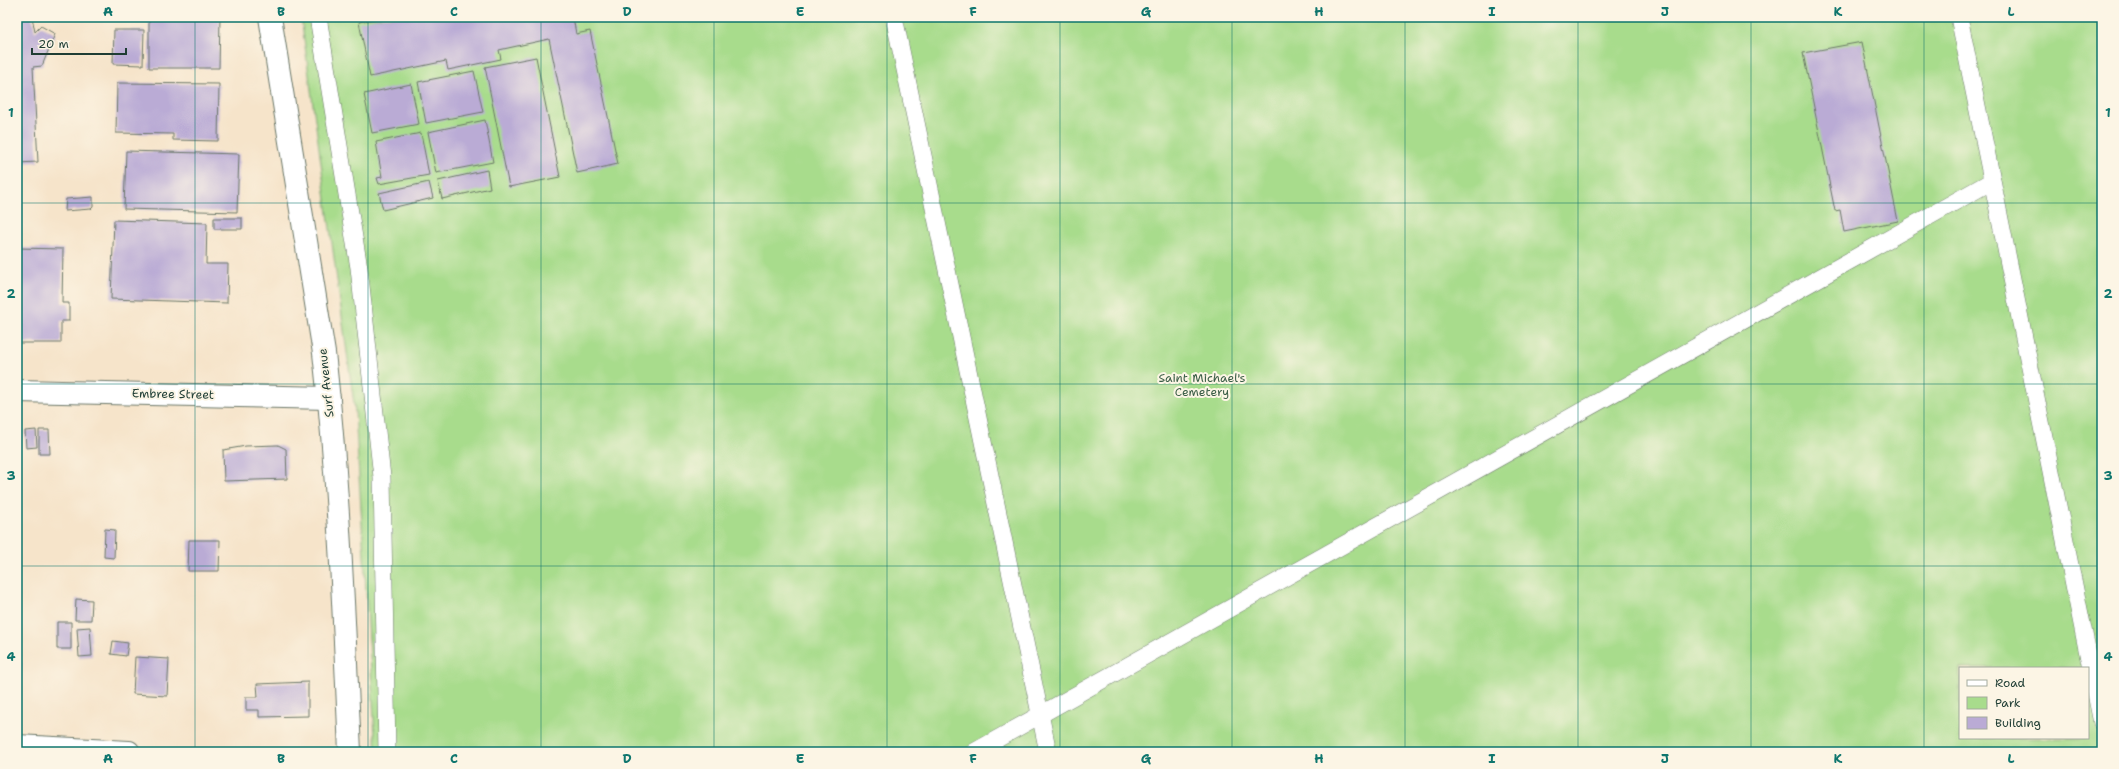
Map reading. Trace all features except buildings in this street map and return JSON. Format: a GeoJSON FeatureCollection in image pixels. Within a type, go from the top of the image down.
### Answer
{"type":"FeatureCollection","features":[{"type":"Feature","properties":{"kind":"street","name":"Surf Avenue"},"geometry":{"type":"LineString","coordinates":[[270,17],[329,398],[343,596],[350,752]]}},
{"type":"Feature","properties":{"kind":"street","name":"Embree Street"},"geometry":{"type":"LineString","coordinates":[[17,391],[329,398]]}},
{"type":"Feature","properties":{"kind":"street"},"geometry":{"type":"LineString","coordinates":[[17,746],[129,752]]}},
{"type":"Feature","properties":{"kind":"lane"},"geometry":{"type":"LineString","coordinates":[[318,17],[359,268],[382,477],[387,752]]}},
{"type":"Feature","properties":{"kind":"lane"},"geometry":{"type":"LineString","coordinates":[[894,17],[1048,752]]}},
{"type":"Feature","properties":{"kind":"lane"},"geometry":{"type":"LineString","coordinates":[[1959,17],[2102,724]]}},
{"type":"Feature","properties":{"kind":"lane"},"geometry":{"type":"LineString","coordinates":[[974,752],[1041,716],[1992,181]]}},
{"type":"Feature","properties":{"kind":"green space","name":"Saint Michael's Cemetery"},"geometry":{"type":"Polygon","coordinates":[[[301,17],[2102,17],[2102,752],[376,752],[355,411],[301,17]]]}}]}
